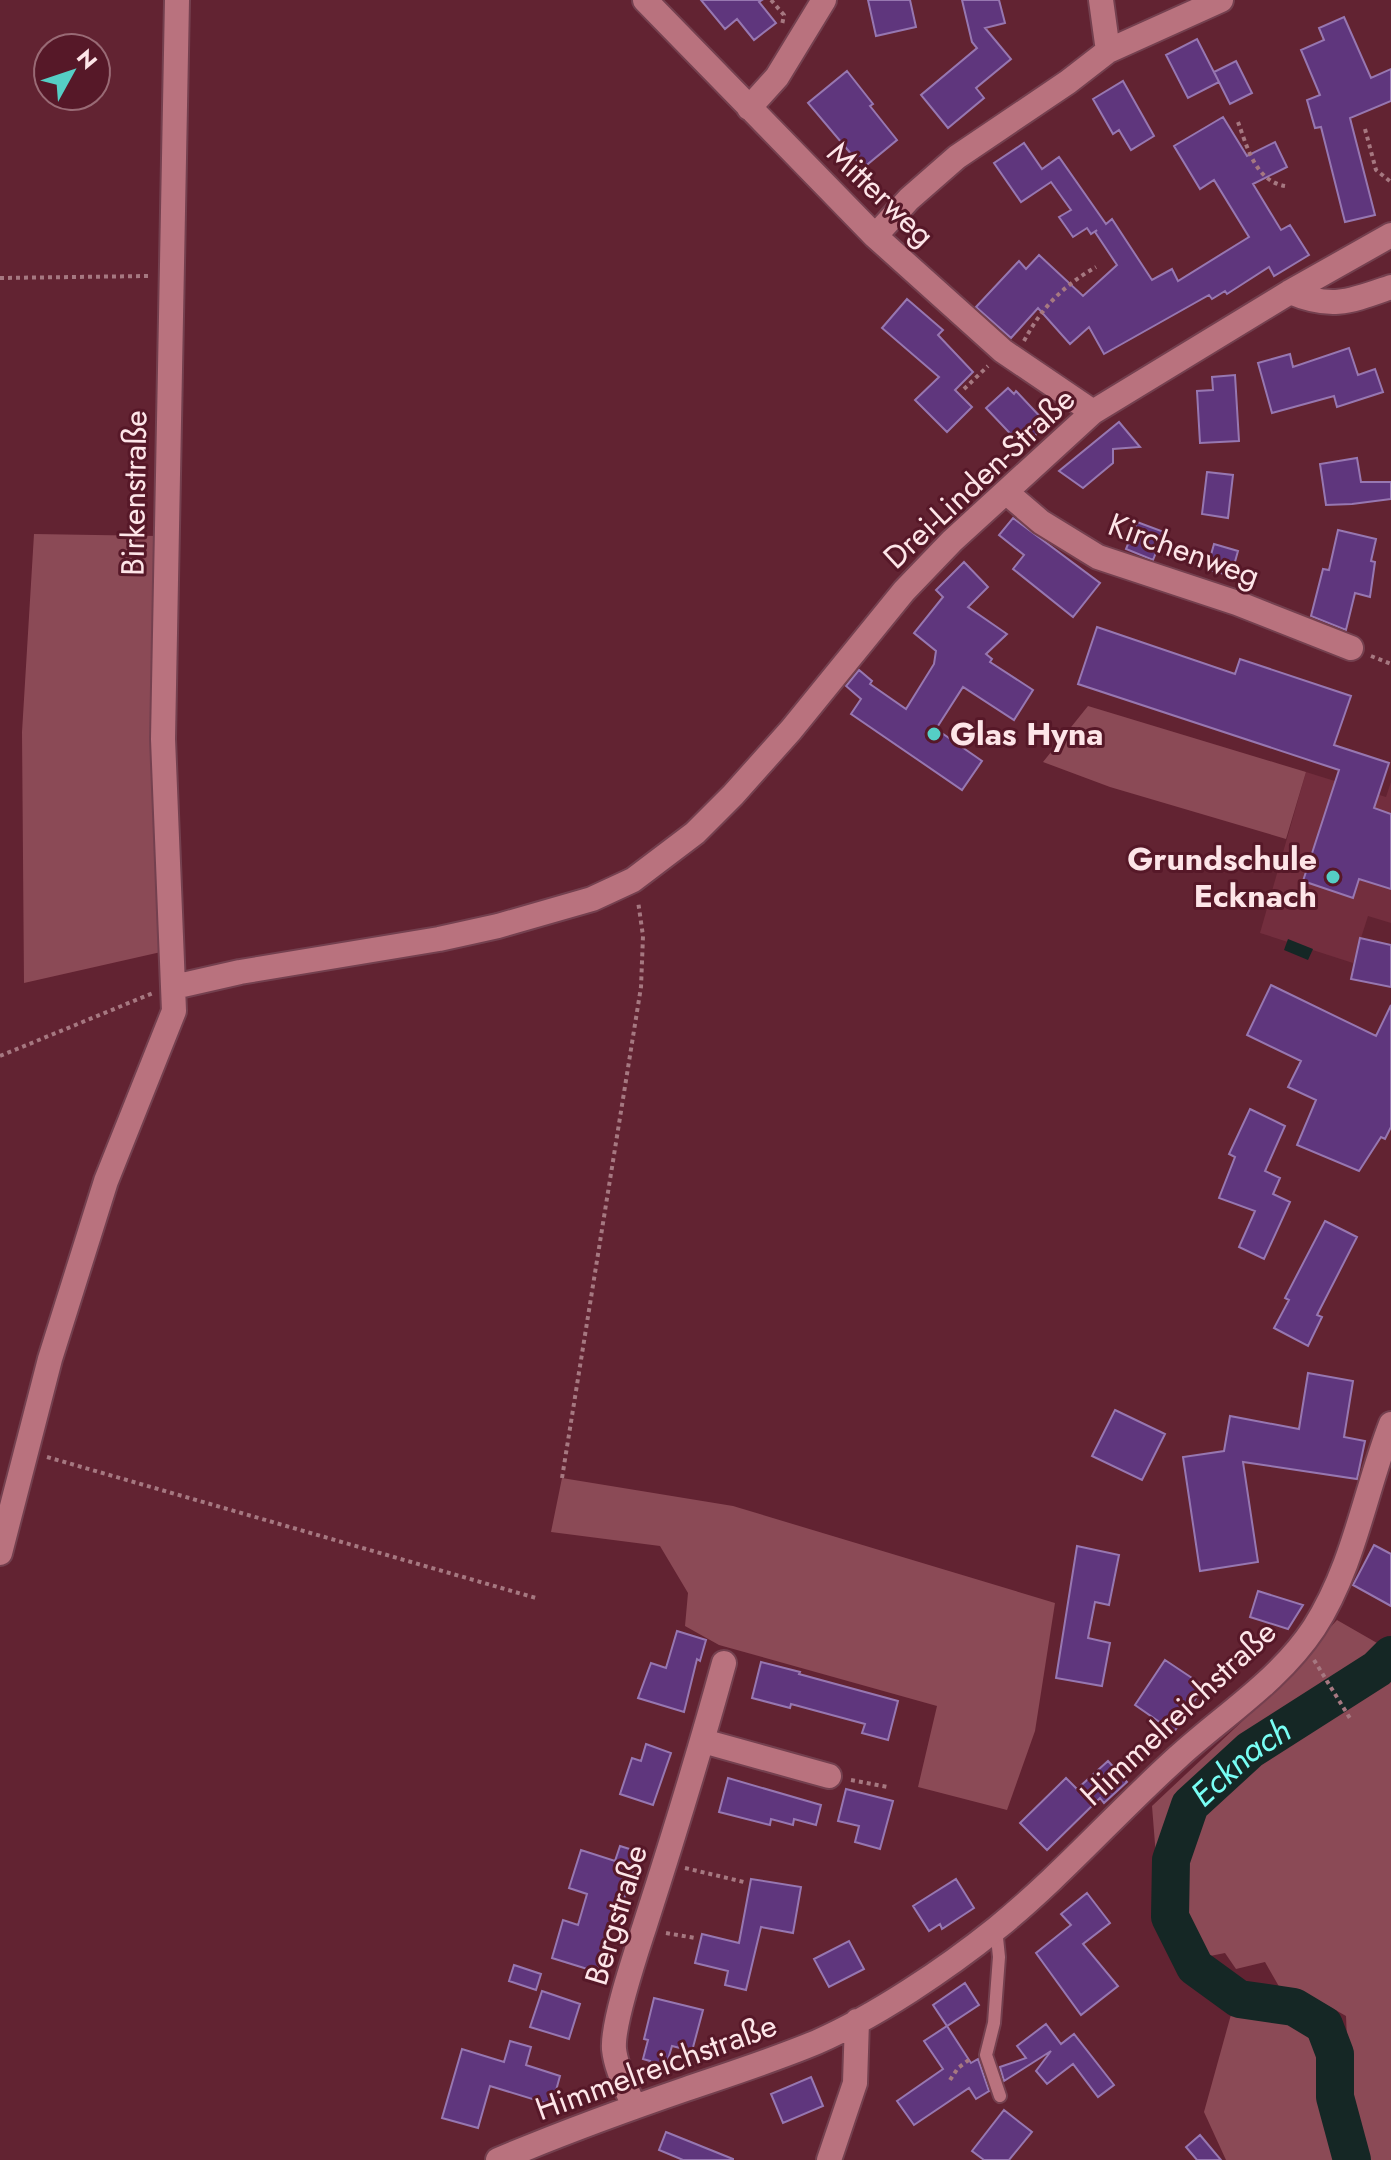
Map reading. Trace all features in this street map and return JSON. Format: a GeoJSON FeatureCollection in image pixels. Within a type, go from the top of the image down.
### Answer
{"type":"FeatureCollection","features":[{"type":"Feature","properties":{"kind":"street","name":"Birkenstraße"},"geometry":{"type":"LineString","coordinates":[[0,1553],[50,1359],[106,1181],[174,1011],[163,739],[177,0]]}},
{"type":"Feature","properties":{"kind":"street","name":"Mitterweg"},"geometry":{"type":"LineString","coordinates":[[645,0],[875,236],[1008,355],[1093,412]]}},
{"type":"Feature","properties":{"kind":"street"},"geometry":{"type":"LineString","coordinates":[[749,108],[777,77],[824,0]]}},
{"type":"Feature","properties":{"kind":"street"},"geometry":{"type":"LineString","coordinates":[[1101,0],[1108,51]]}},
{"type":"Feature","properties":{"kind":"street"},"geometry":{"type":"LineString","coordinates":[[875,236],[909,199],[957,157],[1108,51],[1221,0]]}},
{"type":"Feature","properties":{"kind":"street","name":"Drei-Linden-Straße"},"geometry":{"type":"LineString","coordinates":[[174,987],[240,972],[454,936],[592,899],[633,880],[695,833],[733,795],[791,730],[904,591],[952,541],[1093,412],[1290,292],[1391,235]]}},
{"type":"Feature","properties":{"kind":"street"},"geometry":{"type":"LineString","coordinates":[[1290,292],[1316,302],[1348,302],[1391,287]]}},
{"type":"Feature","properties":{"kind":"street","name":"Kirchenweg"},"geometry":{"type":"LineString","coordinates":[[1006,492],[1041,522],[1098,557],[1237,603],[1351,648]]}},
{"type":"Feature","properties":{"kind":"street","name":"Himmelreichstraße"},"geometry":{"type":"LineString","coordinates":[[498,2160],[634,2107],[819,2041],[926,1979],[996,1928],[1123,1806],[1256,1691],[1286,1662],[1308,1634],[1328,1602],[1347,1559],[1391,1424]]}},
{"type":"Feature","properties":{"kind":"street","name":"Bergstraße"},"geometry":{"type":"LineString","coordinates":[[634,2107],[614,2050],[615,2033],[724,1663]]}},
{"type":"Feature","properties":{"kind":"street"},"geometry":{"type":"LineString","coordinates":[[703,1741],[829,1776]]}},
{"type":"Feature","properties":{"kind":"street"},"geometry":{"type":"LineString","coordinates":[[829,2160],[855,2083],[857,2021]]}},
{"type":"Feature","properties":{"kind":"lane"},"geometry":{"type":"LineString","coordinates":[[996,1928],[999,1957],[994,2023],[986,2055],[1000,2096]]}},
{"type":"Feature","properties":{"kind":"path"},"geometry":{"type":"LineString","coordinates":[[1238,122],[1255,166],[1275,185],[1285,186]]}},
{"type":"Feature","properties":{"kind":"path"},"geometry":{"type":"LineString","coordinates":[[1365,129],[1376,170],[1391,182]]}},
{"type":"Feature","properties":{"kind":"path"},"geometry":{"type":"LineString","coordinates":[[964,389],[1008,355],[1068,283],[1096,267]]}},
{"type":"Feature","properties":{"kind":"path"},"geometry":{"type":"LineString","coordinates":[[0,278],[171,277]]}},
{"type":"Feature","properties":{"kind":"path"},"geometry":{"type":"LineString","coordinates":[[562,1478],[641,987],[643,936],[633,880]]}},
{"type":"Feature","properties":{"kind":"path"},"geometry":{"type":"LineString","coordinates":[[0,1056],[147,995],[174,987]]}},
{"type":"Feature","properties":{"kind":"path"},"geometry":{"type":"LineString","coordinates":[[25,1451],[536,1598]]}},
{"type":"Feature","properties":{"kind":"path"},"geometry":{"type":"LineString","coordinates":[[1326,1680],[1351,1720]]}},
{"type":"Feature","properties":{"kind":"path"},"geometry":{"type":"LineString","coordinates":[[829,1776],[888,1787]]}},
{"type":"Feature","properties":{"kind":"path"},"geometry":{"type":"LineString","coordinates":[[664,1863],[744,1882]]}},
{"type":"Feature","properties":{"kind":"path"},"geometry":{"type":"LineString","coordinates":[[645,1926],[695,1938]]}},
{"type":"Feature","properties":{"kind":"path"},"geometry":{"type":"LineString","coordinates":[[950,2080],[958,2068],[989,2045]]}},
{"type":"Feature","properties":{"kind":"shaded area"},"geometry":{"type":"Polygon","coordinates":[[[34,534],[158,536],[161,952],[24,983],[22,732],[34,534]]]}},
{"type":"Feature","properties":{"kind":"shaded area"},"geometry":{"type":"Polygon","coordinates":[[[1088,706],[1306,772],[1286,839],[1110,787],[1043,762],[1088,706]]]}},
{"type":"Feature","properties":{"kind":"shaded area","name":"Grundschule Ecknach"},"geometry":{"type":"Polygon","coordinates":[[[1306,772],[1386,797],[1391,782],[1391,923],[1368,916],[1353,963],[1260,933],[1306,772]]]}},
{"type":"Feature","properties":{"kind":"shaded area"},"geometry":{"type":"Polygon","coordinates":[[[562,1478],[733,1506],[1055,1603],[1035,1731],[1007,1810],[918,1787],[937,1706],[719,1645],[685,1626],[688,1593],[660,1546],[551,1532],[562,1478]]]}},
{"type":"Feature","properties":{"kind":"shaded area"},"geometry":{"type":"Polygon","coordinates":[[[1337,1620],[1391,1651],[1391,2160],[1365,2160],[1349,2086],[1346,2016],[1302,1991],[1281,1990],[1265,1962],[1236,1969],[1225,1953],[1205,1957],[1168,1952],[1161,1920],[1152,1806],[1251,1713],[1337,1620]]]}},
{"type":"Feature","properties":{"kind":"shaded area"},"geometry":{"type":"Polygon","coordinates":[[[1232,2011],[1289,2020],[1310,2039],[1320,2065],[1322,2105],[1338,2160],[1226,2160],[1204,2112],[1232,2011]]]}},
{"type":"Feature","properties":{"kind":"water"},"geometry":{"type":"Polygon","coordinates":[[[1288,939],[1313,949],[1308,960],[1284,950],[1288,939]]]}},
{"type":"Feature","properties":{"kind":"building"},"geometry":{"type":"Polygon","coordinates":[[[701,0],[762,0],[759,2],[776,23],[754,40],[737,19],[725,29],[701,0]]]}},
{"type":"Feature","properties":{"kind":"building"},"geometry":{"type":"Polygon","coordinates":[[[868,0],[910,0],[916,27],[876,36],[868,0]]]}},
{"type":"Feature","properties":{"kind":"building"},"geometry":{"type":"Polygon","coordinates":[[[962,0],[999,0],[1005,23],[985,28],[1011,59],[976,88],[984,98],[948,128],[921,95],[977,48],[972,42],[962,0]]]}},
{"type":"Feature","properties":{"kind":"building"},"geometry":{"type":"Polygon","coordinates":[[[1344,17],[1371,78],[1391,69],[1391,101],[1350,118],[1375,215],[1345,222],[1321,127],[1315,128],[1307,100],[1320,95],[1301,50],[1324,40],[1319,28],[1344,17]]]}},
{"type":"Feature","properties":{"kind":"building"},"geometry":{"type":"Polygon","coordinates":[[[1197,39],[1219,82],[1188,98],[1166,55],[1197,39]]]}},
{"type":"Feature","properties":{"kind":"building"},"geometry":{"type":"Polygon","coordinates":[[[1236,61],[1252,93],[1230,104],[1214,72],[1236,61]]]}},
{"type":"Feature","properties":{"kind":"building"},"geometry":{"type":"Polygon","coordinates":[[[847,71],[897,140],[863,168],[808,103],[847,71]]]}},
{"type":"Feature","properties":{"kind":"building"},"geometry":{"type":"Polygon","coordinates":[[[1123,81],[1154,136],[1131,150],[1119,130],[1113,134],[1093,99],[1123,81]]]}},
{"type":"Feature","properties":{"kind":"building"},"geometry":{"type":"Polygon","coordinates":[[[1223,117],[1247,156],[1275,142],[1287,167],[1253,184],[1281,230],[1290,225],[1309,255],[1274,276],[1269,267],[1227,294],[1225,291],[1212,299],[1209,295],[1104,354],[1089,327],[1070,344],[1038,308],[1011,338],[976,307],[1019,261],[1026,269],[1039,255],[1083,296],[1117,265],[1095,232],[1097,230],[1091,234],[1087,228],[1073,237],[1059,217],[1071,210],[1051,182],[1021,202],[994,163],[1024,143],[1042,169],[1059,157],[1106,224],[1112,219],[1152,280],[1172,269],[1178,281],[1249,237],[1214,180],[1200,189],[1174,146],[1223,117]]]}},
{"type":"Feature","properties":{"kind":"building"},"geometry":{"type":"Polygon","coordinates":[[[907,299],[943,330],[938,335],[973,372],[955,390],[972,407],[947,432],[915,400],[939,377],[882,328],[907,299]]]}},
{"type":"Feature","properties":{"kind":"building"},"geometry":{"type":"Polygon","coordinates":[[[1349,348],[1358,375],[1375,369],[1383,392],[1337,407],[1334,396],[1272,413],[1258,363],[1290,354],[1293,367],[1349,348]]]}},
{"type":"Feature","properties":{"kind":"building"},"geometry":{"type":"Polygon","coordinates":[[[1235,375],[1239,441],[1200,443],[1197,391],[1213,390],[1212,377],[1235,375]]]}},
{"type":"Feature","properties":{"kind":"building"},"geometry":{"type":"Polygon","coordinates":[[[1008,388],[1014,394],[1016,391],[1047,424],[1023,447],[986,408],[1008,388]]]}},
{"type":"Feature","properties":{"kind":"building"},"geometry":{"type":"Polygon","coordinates":[[[1119,422],[1140,447],[1113,449],[1113,463],[1083,488],[1059,471],[1119,422]]]}},
{"type":"Feature","properties":{"kind":"building"},"geometry":{"type":"Polygon","coordinates":[[[1357,458],[1361,482],[1391,482],[1391,499],[1326,505],[1320,464],[1357,458]]]}},
{"type":"Feature","properties":{"kind":"building"},"geometry":{"type":"Polygon","coordinates":[[[1207,472],[1233,475],[1228,518],[1202,514],[1207,472]]]}},
{"type":"Feature","properties":{"kind":"building"},"geometry":{"type":"Polygon","coordinates":[[[1013,518],[1100,583],[1073,617],[1013,569],[1024,555],[999,535],[1013,518]]]}},
{"type":"Feature","properties":{"kind":"building"},"geometry":{"type":"Polygon","coordinates":[[[1137,522],[1164,532],[1153,560],[1126,549],[1137,522]]]}},
{"type":"Feature","properties":{"kind":"building"},"geometry":{"type":"Polygon","coordinates":[[[1338,530],[1376,539],[1371,561],[1375,562],[1370,597],[1355,593],[1346,630],[1311,616],[1323,569],[1329,570],[1338,530]]]}},
{"type":"Feature","properties":{"kind":"building"},"geometry":{"type":"Polygon","coordinates":[[[1214,544],[1238,551],[1231,576],[1207,569],[1214,544]]]}},
{"type":"Feature","properties":{"kind":"building"},"geometry":{"type":"Polygon","coordinates":[[[964,562],[988,587],[968,607],[1007,634],[986,654],[992,659],[990,662],[1033,690],[1014,720],[963,687],[936,729],[982,761],[962,790],[851,714],[861,699],[846,686],[859,670],[872,681],[870,684],[906,709],[934,664],[936,651],[914,633],[943,597],[936,590],[964,562]]]}},
{"type":"Feature","properties":{"kind":"building"},"geometry":{"type":"Polygon","coordinates":[[[1097,627],[1235,674],[1240,659],[1351,696],[1334,745],[1389,763],[1374,808],[1391,814],[1391,889],[1359,879],[1353,898],[1303,881],[1339,770],[1078,684],[1097,627]]]}},
{"type":"Feature","properties":{"kind":"building"},"geometry":{"type":"Polygon","coordinates":[[[1360,938],[1391,945],[1391,987],[1351,979],[1360,938]]]}},
{"type":"Feature","properties":{"kind":"building"},"geometry":{"type":"Polygon","coordinates":[[[1271,985],[1376,1036],[1391,1005],[1391,1127],[1359,1171],[1297,1145],[1316,1100],[1288,1087],[1301,1061],[1247,1035],[1271,985]]]}},
{"type":"Feature","properties":{"kind":"building"},"geometry":{"type":"Polygon","coordinates":[[[1250,1109],[1285,1126],[1265,1171],[1280,1178],[1273,1194],[1290,1202],[1264,1259],[1239,1247],[1255,1211],[1219,1198],[1235,1157],[1229,1154],[1250,1109]]]}},
{"type":"Feature","properties":{"kind":"building"},"geometry":{"type":"Polygon","coordinates":[[[1325,1221],[1357,1237],[1317,1315],[1322,1317],[1308,1346],[1274,1328],[1289,1300],[1285,1298],[1325,1221]]]}},
{"type":"Feature","properties":{"kind":"building"},"geometry":{"type":"Polygon","coordinates":[[[1308,1373],[1353,1381],[1344,1437],[1365,1441],[1357,1479],[1243,1462],[1258,1562],[1200,1571],[1183,1457],[1224,1451],[1230,1416],[1299,1429],[1308,1373]]]}},
{"type":"Feature","properties":{"kind":"building"},"geometry":{"type":"Polygon","coordinates":[[[1115,1410],[1165,1434],[1142,1480],[1092,1456],[1115,1410]]]}},
{"type":"Feature","properties":{"kind":"building"},"geometry":{"type":"Polygon","coordinates":[[[1374,1545],[1391,1554],[1391,1606],[1353,1585],[1374,1545]]]}},
{"type":"Feature","properties":{"kind":"building"},"geometry":{"type":"Polygon","coordinates":[[[1077,1546],[1119,1555],[1109,1605],[1095,1602],[1088,1638],[1110,1643],[1102,1686],[1056,1678],[1077,1546]]]}},
{"type":"Feature","properties":{"kind":"building"},"geometry":{"type":"Polygon","coordinates":[[[1258,1591],[1303,1605],[1288,1629],[1250,1617],[1258,1591]]]}},
{"type":"Feature","properties":{"kind":"building"},"geometry":{"type":"Polygon","coordinates":[[[677,1631],[706,1640],[700,1661],[697,1659],[684,1712],[638,1698],[651,1663],[666,1668],[677,1631]]]}},
{"type":"Feature","properties":{"kind":"building"},"geometry":{"type":"Polygon","coordinates":[[[1165,1660],[1204,1686],[1174,1732],[1135,1705],[1165,1660]]]}},
{"type":"Feature","properties":{"kind":"building"},"geometry":{"type":"Polygon","coordinates":[[[761,1662],[898,1701],[888,1740],[862,1733],[865,1724],[791,1704],[790,1708],[752,1698],[761,1662]]]}},
{"type":"Feature","properties":{"kind":"building"},"geometry":{"type":"Polygon","coordinates":[[[646,1744],[671,1753],[653,1805],[620,1794],[632,1758],[641,1761],[646,1744]]]}},
{"type":"Feature","properties":{"kind":"building"},"geometry":{"type":"Polygon","coordinates":[[[1108,1761],[1127,1782],[1104,1803],[1100,1798],[1047,1850],[1020,1823],[1066,1778],[1077,1789],[1108,1761]]]}},
{"type":"Feature","properties":{"kind":"building"},"geometry":{"type":"Polygon","coordinates":[[[728,1778],[821,1805],[816,1825],[794,1819],[793,1825],[771,1819],[770,1825],[719,1812],[728,1778]]]}},
{"type":"Feature","properties":{"kind":"building"},"geometry":{"type":"Polygon","coordinates":[[[846,1789],[893,1801],[880,1849],[855,1842],[859,1826],[838,1821],[846,1789]]]}},
{"type":"Feature","properties":{"kind":"building"},"geometry":{"type":"Polygon","coordinates":[[[620,1846],[639,1852],[622,1905],[618,1903],[597,1972],[552,1958],[563,1920],[578,1925],[587,1894],[569,1888],[581,1850],[615,1861],[620,1846]]]}},
{"type":"Feature","properties":{"kind":"building"},"geometry":{"type":"Polygon","coordinates":[[[751,1879],[801,1887],[793,1933],[761,1927],[746,1990],[725,1985],[728,1971],[695,1963],[702,1934],[739,1943],[751,1879]]]}},
{"type":"Feature","properties":{"kind":"building"},"geometry":{"type":"Polygon","coordinates":[[[956,1879],[974,1908],[942,1929],[940,1924],[929,1931],[913,1906],[956,1879]]]}},
{"type":"Feature","properties":{"kind":"building"},"geometry":{"type":"Polygon","coordinates":[[[1087,1893],[1110,1923],[1083,1944],[1118,1986],[1081,2015],[1036,1953],[1071,1925],[1061,1914],[1087,1893]]]}},
{"type":"Feature","properties":{"kind":"building"},"geometry":{"type":"Polygon","coordinates":[[[849,1941],[864,1969],[829,1987],[814,1959],[849,1941]]]}},
{"type":"Feature","properties":{"kind":"building"},"geometry":{"type":"Polygon","coordinates":[[[514,1965],[541,1974],[536,1990],[509,1981],[514,1965]]]}},
{"type":"Feature","properties":{"kind":"building"},"geometry":{"type":"Polygon","coordinates":[[[965,1983],[979,2005],[947,2026],[933,2005],[965,1983]]]}},
{"type":"Feature","properties":{"kind":"building"},"geometry":{"type":"Polygon","coordinates":[[[542,1991],[580,2004],[569,2039],[530,2027],[542,1991]]]}},
{"type":"Feature","properties":{"kind":"building"},"geometry":{"type":"Polygon","coordinates":[[[654,1998],[703,2010],[692,2051],[672,2046],[664,2073],[648,2069],[650,2061],[643,2059],[648,2040],[644,2039],[654,1998]]]}},
{"type":"Feature","properties":{"kind":"building"},"geometry":{"type":"Polygon","coordinates":[[[1046,2024],[1061,2044],[1074,2034],[1114,2085],[1098,2097],[1073,2064],[1047,2084],[1036,2071],[1051,2051],[1004,2081],[1000,2067],[1026,2058],[1017,2046],[1046,2024]]]}},
{"type":"Feature","properties":{"kind":"building"},"geometry":{"type":"Polygon","coordinates":[[[947,2026],[971,2063],[978,2059],[989,2091],[976,2099],[969,2088],[914,2125],[897,2101],[943,2069],[924,2041],[947,2026]]]}},
{"type":"Feature","properties":{"kind":"building"},"geometry":{"type":"Polygon","coordinates":[[[510,2041],[531,2047],[526,2065],[560,2076],[552,2105],[490,2086],[478,2128],[442,2118],[462,2049],[504,2062],[510,2041]]]}},
{"type":"Feature","properties":{"kind":"building"},"geometry":{"type":"Polygon","coordinates":[[[811,2077],[823,2106],[783,2123],[771,2094],[811,2077]]]}},
{"type":"Feature","properties":{"kind":"building"},"geometry":{"type":"Polygon","coordinates":[[[1004,2110],[1032,2132],[1009,2160],[984,2160],[972,2151],[1004,2110]]]}},
{"type":"Feature","properties":{"kind":"building"},"geometry":{"type":"Polygon","coordinates":[[[666,2132],[733,2160],[683,2160],[659,2150],[666,2132]]]}},
{"type":"Feature","properties":{"kind":"building"},"geometry":{"type":"Polygon","coordinates":[[[1200,2135],[1221,2160],[1197,2160],[1186,2147],[1200,2135]]]}},
{"type":"Feature","properties":{"kind":"waterway","name":"Ecknach"},"geometry":{"type":"LineString","coordinates":[[1352,2160],[1335,2097],[1335,2054],[1324,2025],[1294,2007],[1239,1999],[1195,1967],[1170,1917],[1171,1860],[1190,1805],[1250,1750],[1377,1669],[1391,1655]]}},
{"type":"Feature","properties":{"kind":"place","name":"Glas Hyna"},"geometry":{"type":"Point","coordinates":[934,734]}},
{"type":"Feature","properties":{"kind":"place","name":"Grundschule Ecknach"},"geometry":{"type":"Point","coordinates":[1333,877]}}]}
